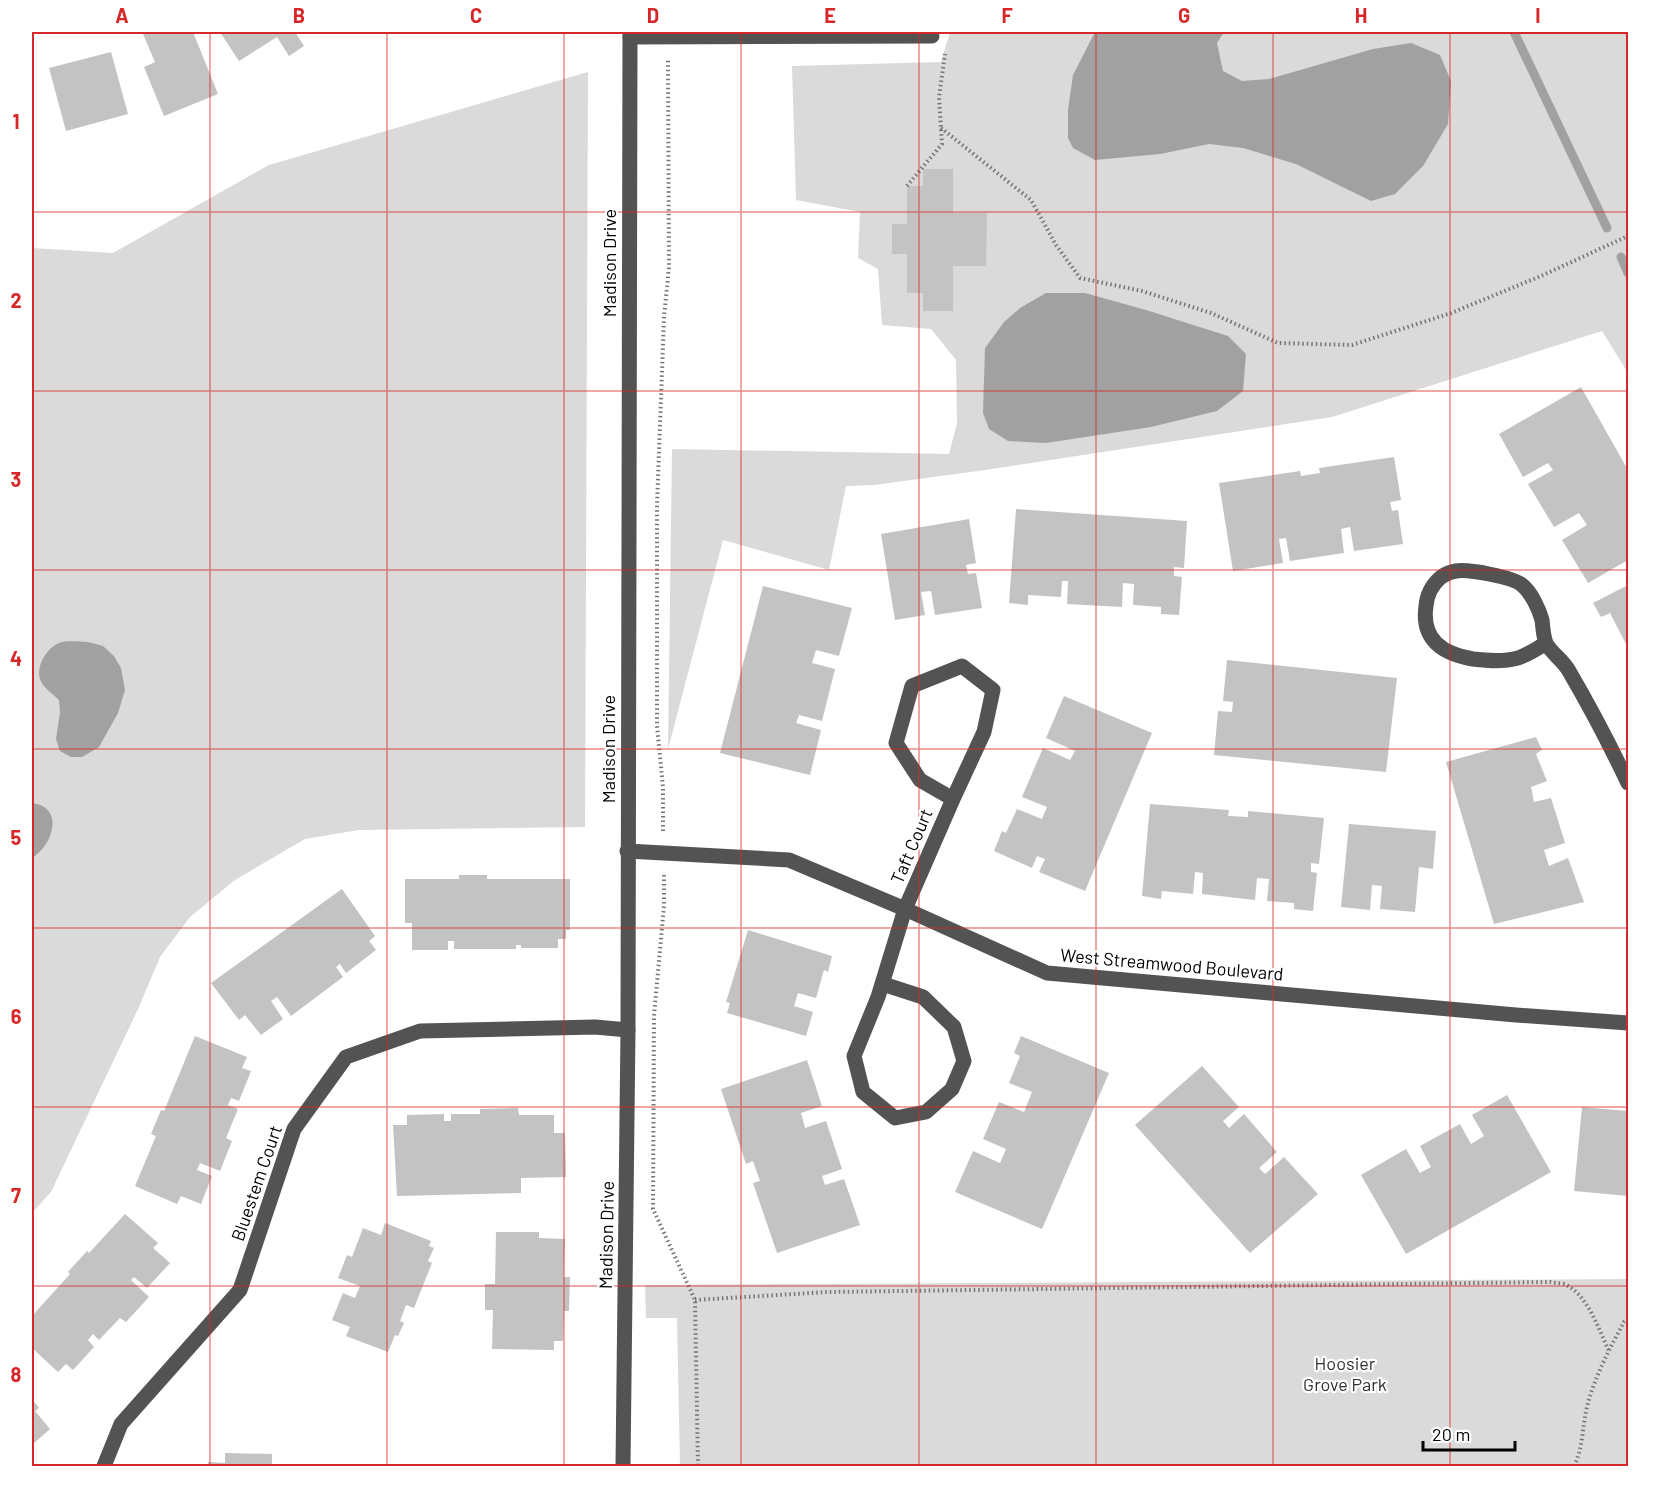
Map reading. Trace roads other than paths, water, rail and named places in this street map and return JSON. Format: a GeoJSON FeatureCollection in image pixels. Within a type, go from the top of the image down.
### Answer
{"type":"FeatureCollection","features":[{"type":"Feature","properties":{"kind":"street"},"geometry":{"type":"LineString","coordinates":[[630,34],[668,37],[720,34],[932,36]]}},
{"type":"Feature","properties":{"kind":"street","name":"Madison Drive"},"geometry":{"type":"LineString","coordinates":[[623,1467],[628,1030],[630,34]]}},
{"type":"Feature","properties":{"kind":"street"},"geometry":{"type":"LineString","coordinates":[[1546,643],[1533,652],[1517,658],[1491,662],[1449,653],[1438,645],[1426,625],[1425,614],[1429,590],[1447,573],[1458,571],[1507,578],[1524,586],[1541,619],[1546,643],[1568,668],[1629,783]]}},
{"type":"Feature","properties":{"kind":"street","name":"Taft Court"},"geometry":{"type":"LineString","coordinates":[[883,984],[905,909],[984,732],[993,690],[962,666],[912,686],[896,743],[920,780],[953,799]]}},
{"type":"Feature","properties":{"kind":"street","name":"West Streamwood Boulevard"},"geometry":{"type":"LineString","coordinates":[[627,851],[789,860],[1047,972],[1493,1013],[1629,1023]]}},
{"type":"Feature","properties":{"kind":"street"},"geometry":{"type":"LineString","coordinates":[[883,984],[923,997],[954,1027],[964,1061],[952,1089],[926,1112],[895,1118],[863,1092],[854,1056],[883,984]]}},
{"type":"Feature","properties":{"kind":"street","name":"Bluestem Court"},"geometry":{"type":"LineString","coordinates":[[104,1467],[121,1424],[240,1290],[294,1129],[346,1057],[420,1031],[595,1027],[628,1030]]}},
{"type":"Feature","properties":{"kind":"waterway"},"geometry":{"type":"LineString","coordinates":[[1514,32],[1607,228]]}},
{"type":"Feature","properties":{"kind":"waterway"},"geometry":{"type":"LineString","coordinates":[[1621,257],[1628,273]]}},
{"type":"Feature","properties":{"kind":"park label","name":"Hoosier Grove Park"},"geometry":{"type":"Point","coordinates":[1345,1373]}}]}
